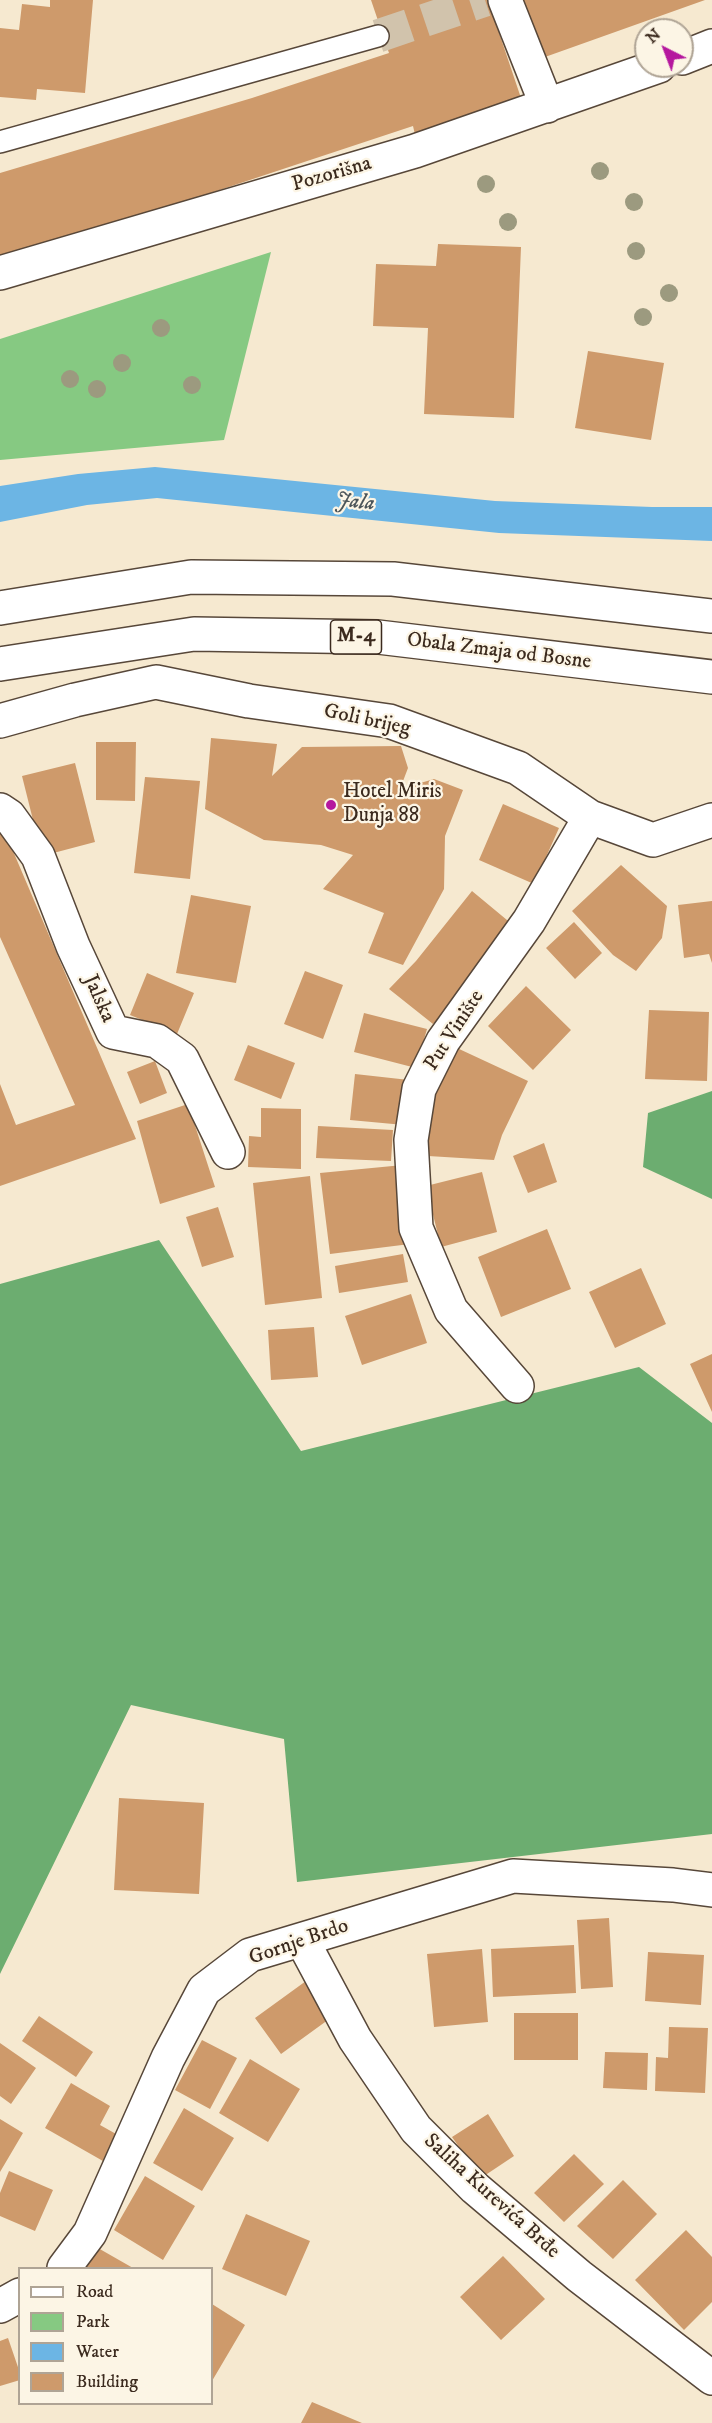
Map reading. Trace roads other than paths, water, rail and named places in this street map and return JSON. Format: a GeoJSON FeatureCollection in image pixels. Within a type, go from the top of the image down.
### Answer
{"type":"FeatureCollection","features":[{"type":"Feature","properties":{"kind":"street"},"geometry":{"type":"LineString","coordinates":[[505,0],[547,106]]}},
{"type":"Feature","properties":{"kind":"street"},"geometry":{"type":"LineString","coordinates":[[694,53],[712,46]]}},
{"type":"Feature","properties":{"kind":"street","name":"Pozorišna"},"geometry":{"type":"LineString","coordinates":[[0,273],[415,151],[634,75]]}},
{"type":"Feature","properties":{"kind":"street"},"geometry":{"type":"LineString","coordinates":[[0,608],[191,578],[381,579],[712,616]]}},
{"type":"Feature","properties":{"kind":"street","name":"Obala Zmaja od Bosne"},"geometry":{"type":"LineString","coordinates":[[0,664],[194,634],[378,637],[712,677]]}},
{"type":"Feature","properties":{"kind":"street","name":"Goli brijeg"},"geometry":{"type":"LineString","coordinates":[[0,721],[75,700],[156,682],[249,701],[389,721],[518,768],[590,817],[653,840],[712,820]]}},
{"type":"Feature","properties":{"kind":"street","name":"Jalska"},"geometry":{"type":"LineString","coordinates":[[0,810],[9,816],[38,856],[73,946],[113,1032],[157,1041],[182,1059],[228,1152]]}},
{"type":"Feature","properties":{"kind":"street","name":"Put Vinište"},"geometry":{"type":"LineString","coordinates":[[517,1386],[451,1310],[416,1228],[411,1140],[418,1089],[443,1041],[529,921],[590,817]]}},
{"type":"Feature","properties":{"kind":"street","name":"Gornje Brdo"},"geometry":{"type":"LineString","coordinates":[[65,2267],[90,2233],[168,2058],[204,1990],[250,1956],[513,1876],[673,1885],[712,1890]]}},
{"type":"Feature","properties":{"kind":"street","name":"Saliha Kurevića Brđe"},"geometry":{"type":"LineString","coordinates":[[302,1940],[355,2038],[416,2129],[475,2188],[579,2276],[712,2378]]}},
{"type":"Feature","properties":{"kind":"street"},"geometry":{"type":"LineString","coordinates":[[0,2306],[18,2296]]}},
{"type":"Feature","properties":{"kind":"lane"},"geometry":{"type":"LineString","coordinates":[[0,142],[378,36]]}},
{"type":"Feature","properties":{"kind":"water","name":"Jala"},"geometry":{"type":"Polygon","coordinates":[[[155,467],[495,501],[712,507],[712,541],[499,533],[157,498],[87,505],[0,522],[0,486],[78,474],[155,467]]]}},
{"type":"Feature","properties":{"kind":"tunnel"},"geometry":{"type":"LineString","coordinates":[[378,36],[485,0]]}},
{"type":"Feature","properties":{"kind":"place","name":"Hotel Miris Dunja 88"},"geometry":{"type":"Point","coordinates":[331,805]}}]}
